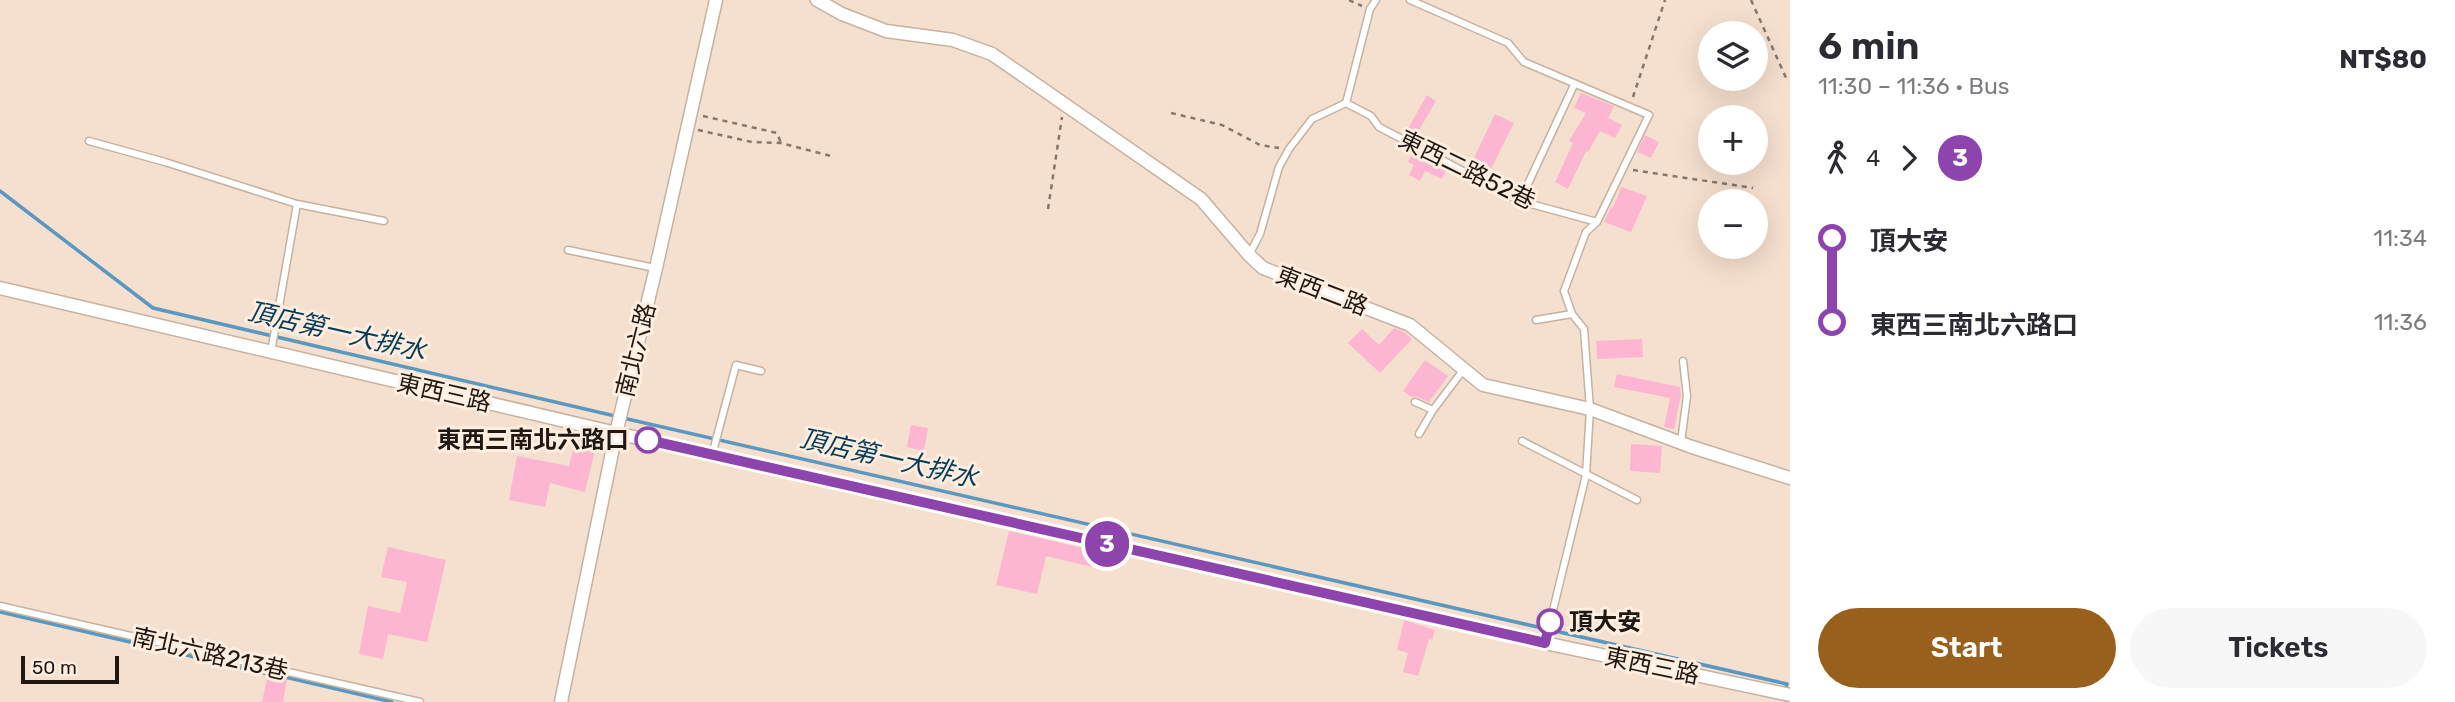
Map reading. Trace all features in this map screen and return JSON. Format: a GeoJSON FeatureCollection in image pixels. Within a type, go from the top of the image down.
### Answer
{"type":"FeatureCollection","features":[{"type":"Feature","properties":{"kind":"street","name":"南北六路"},"geometry":{"type":"LineString","coordinates":[[561,702],[615,433],[656,268],[716,0]]}},
{"type":"Feature","properties":{"kind":"street","name":"東西二路"},"geometry":{"type":"LineString","coordinates":[[817,0],[842,14],[886,31],[953,40],[992,54],[1201,199],[1263,268],[1410,325],[1483,385],[1590,409],[1790,478]]}},
{"type":"Feature","properties":{"kind":"street","name":"東西三路"},"geometry":{"type":"LineString","coordinates":[[0,288],[615,433],[1768,696],[1790,695]]}},
{"type":"Feature","properties":{"kind":"lane"},"geometry":{"type":"LineString","coordinates":[[1249,255],[1260,234],[1279,167],[1289,149],[1312,119],[1346,103],[1370,9],[1376,0]]}},
{"type":"Feature","properties":{"kind":"lane"},"geometry":{"type":"LineString","coordinates":[[1410,0],[1508,43],[1524,62],[1649,115],[1597,222],[1586,232],[1564,291],[1572,314],[1584,329],[1590,409],[1586,475],[1545,643]]}},
{"type":"Feature","properties":{"kind":"lane"},"geometry":{"type":"LineString","coordinates":[[1520,201],[1574,85]]}},
{"type":"Feature","properties":{"kind":"lane","name":"東西二路52巷"},"geometry":{"type":"LineString","coordinates":[[1346,103],[1371,116],[1379,127],[1520,201],[1597,222]]}},
{"type":"Feature","properties":{"kind":"lane"},"geometry":{"type":"LineString","coordinates":[[89,141],[165,162],[297,205],[384,220]]}},
{"type":"Feature","properties":{"kind":"lane"},"geometry":{"type":"LineString","coordinates":[[271,352],[297,205]]}},
{"type":"Feature","properties":{"kind":"lane"},"geometry":{"type":"LineString","coordinates":[[568,250],[656,268]]}},
{"type":"Feature","properties":{"kind":"lane"},"geometry":{"type":"LineString","coordinates":[[1536,320],[1572,314]]}},
{"type":"Feature","properties":{"kind":"lane"},"geometry":{"type":"LineString","coordinates":[[1681,442],[1687,396],[1683,361]]}},
{"type":"Feature","properties":{"kind":"lane"},"geometry":{"type":"LineString","coordinates":[[712,455],[736,365],[761,371]]}},
{"type":"Feature","properties":{"kind":"lane"},"geometry":{"type":"LineString","coordinates":[[1419,434],[1433,410],[1464,369]]}},
{"type":"Feature","properties":{"kind":"lane"},"geometry":{"type":"LineString","coordinates":[[1415,402],[1433,410]]}},
{"type":"Feature","properties":{"kind":"lane"},"geometry":{"type":"LineString","coordinates":[[1522,441],[1637,500]]}},
{"type":"Feature","properties":{"kind":"lane","name":"南北六路213巷"},"geometry":{"type":"LineString","coordinates":[[0,606],[420,702]]}},
{"type":"Feature","properties":{"kind":"path"},"geometry":{"type":"LineString","coordinates":[[1349,0],[1370,9]]}},
{"type":"Feature","properties":{"kind":"path"},"geometry":{"type":"LineString","coordinates":[[1630,107],[1665,0]]}},
{"type":"Feature","properties":{"kind":"path"},"geometry":{"type":"LineString","coordinates":[[1751,0],[1787,80]]}},
{"type":"Feature","properties":{"kind":"path"},"geometry":{"type":"LineString","coordinates":[[1048,209],[1064,106]]}},
{"type":"Feature","properties":{"kind":"path"},"geometry":{"type":"LineString","coordinates":[[692,113],[777,133],[781,144]]}},
{"type":"Feature","properties":{"kind":"path"},"geometry":{"type":"LineString","coordinates":[[1171,113],[1222,125],[1260,145],[1289,149]]}},
{"type":"Feature","properties":{"kind":"path"},"geometry":{"type":"LineString","coordinates":[[688,128],[752,142],[781,144],[835,157]]}},
{"type":"Feature","properties":{"kind":"path"},"geometry":{"type":"LineString","coordinates":[[1623,169],[1753,188]]}},
{"type":"Feature","properties":{"kind":"building"},"geometry":{"type":"Polygon","coordinates":[[[1581,93],[1614,106],[1608,118],[1622,125],[1615,138],[1600,131],[1588,152],[1586,151],[1568,189],[1555,182],[1573,143],[1569,141],[1586,113],[1574,108],[1581,93]]]}},
{"type":"Feature","properties":{"kind":"building"},"geometry":{"type":"Polygon","coordinates":[[[1427,95],[1436,101],[1415,137],[1406,132],[1427,95]]]}},
{"type":"Feature","properties":{"kind":"building"},"geometry":{"type":"Polygon","coordinates":[[[1495,114],[1514,123],[1487,177],[1469,168],[1495,114]]]}},
{"type":"Feature","properties":{"kind":"building"},"geometry":{"type":"Polygon","coordinates":[[[1645,135],[1659,142],[1651,158],[1637,152],[1645,135]]]}},
{"type":"Feature","properties":{"kind":"building"},"geometry":{"type":"Polygon","coordinates":[[[1413,152],[1447,169],[1442,179],[1425,171],[1420,181],[1409,175],[1414,165],[1408,162],[1413,152]]]}},
{"type":"Feature","properties":{"kind":"building"},"geometry":{"type":"Polygon","coordinates":[[[1621,187],[1647,196],[1631,232],[1604,222],[1621,187]]]}},
{"type":"Feature","properties":{"kind":"building"},"geometry":{"type":"Polygon","coordinates":[[[1394,328],[1412,339],[1380,373],[1348,343],[1362,329],[1379,345],[1394,328]]]}},
{"type":"Feature","properties":{"kind":"building"},"geometry":{"type":"Polygon","coordinates":[[[1642,339],[1643,357],[1597,359],[1596,341],[1642,339]]]}},
{"type":"Feature","properties":{"kind":"building"},"geometry":{"type":"Polygon","coordinates":[[[1425,360],[1448,376],[1429,402],[1403,391],[1425,360]]]}},
{"type":"Feature","properties":{"kind":"building"},"geometry":{"type":"Polygon","coordinates":[[[1617,374],[1680,387],[1681,395],[1674,429],[1664,427],[1670,398],[1614,387],[1617,374]]]}},
{"type":"Feature","properties":{"kind":"building"},"geometry":{"type":"Polygon","coordinates":[[[911,425],[928,428],[924,451],[907,447],[911,425]]]}},
{"type":"Feature","properties":{"kind":"building"},"geometry":{"type":"Polygon","coordinates":[[[1631,444],[1662,446],[1660,473],[1630,471],[1631,444]]]}},
{"type":"Feature","properties":{"kind":"building"},"geometry":{"type":"Polygon","coordinates":[[[574,445],[595,450],[585,492],[550,483],[545,507],[509,500],[517,456],[569,466],[574,445]]]}},
{"type":"Feature","properties":{"kind":"building"},"geometry":{"type":"Polygon","coordinates":[[[1009,531],[1096,551],[1092,567],[1046,556],[1037,594],[996,585],[1009,531]]]}},
{"type":"Feature","properties":{"kind":"building"},"geometry":{"type":"Polygon","coordinates":[[[388,547],[446,560],[427,642],[388,634],[383,659],[359,654],[368,606],[400,613],[407,582],[381,577],[388,547]]]}},
{"type":"Feature","properties":{"kind":"building"},"geometry":{"type":"Polygon","coordinates":[[[1404,620],[1435,630],[1432,640],[1429,639],[1418,676],[1403,672],[1408,653],[1397,650],[1404,620]]]}},
{"type":"Feature","properties":{"kind":"building"},"geometry":{"type":"Polygon","coordinates":[[[268,674],[287,677],[283,702],[262,702],[268,674]]]}},
{"type":"Feature","properties":{"kind":"waterway","name":"頂店第一大排水"},"geometry":{"type":"LineString","coordinates":[[0,191],[153,308],[615,416]]}},
{"type":"Feature","properties":{"kind":"waterway","name":"頂店第一大排水"},"geometry":{"type":"LineString","coordinates":[[623,418],[1787,684],[1785,690]]}},
{"type":"Feature","properties":{"kind":"waterway"},"geometry":{"type":"LineString","coordinates":[[0,612],[277,676]]}},
{"type":"Feature","properties":{"kind":"waterway"},"geometry":{"type":"LineString","coordinates":[[285,677],[392,702]]}},
{"type":"Feature","properties":{"kind":"bus line","name":"3"},"geometry":{"type":"LineString","coordinates":[[648,440],[1545,643],[1550,622]]}},
{"type":"Feature","properties":{"kind":"place","name":"東西三南北六路口"},"geometry":{"type":"Point","coordinates":[648,440]}},
{"type":"Feature","properties":{"kind":"place","name":"頂大安"},"geometry":{"type":"Point","coordinates":[1550,622]}}]}
